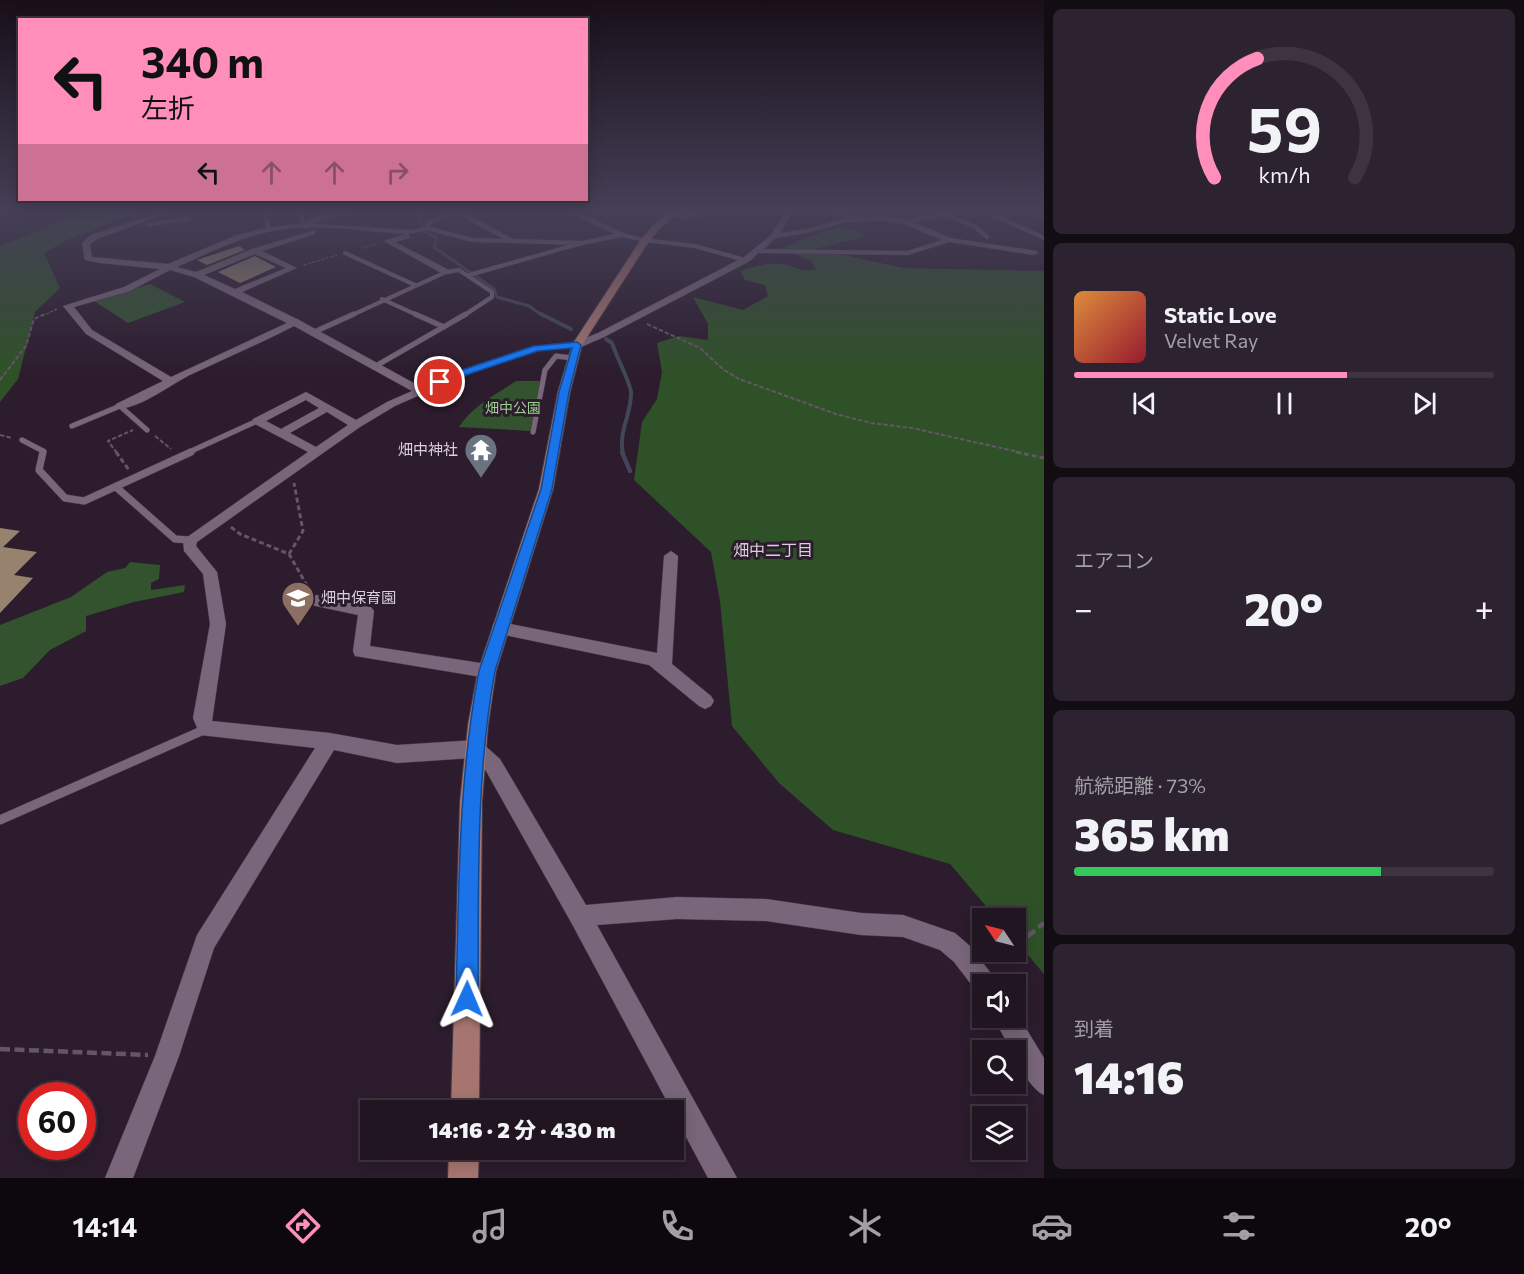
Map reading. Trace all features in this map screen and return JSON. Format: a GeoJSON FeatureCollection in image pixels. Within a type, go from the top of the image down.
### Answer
{"type":"FeatureCollection","features":[{"type":"Feature","properties":{"kind":"main road"},"geometry":{"type":"LineString","coordinates":[[465,1100],[469,856],[476,749],[487,671],[546,489],[572,358],[577,345],[629,265]]}},
{"type":"Feature","properties":{"kind":"main road"},"geometry":{"type":"LineString","coordinates":[[463,1178],[464,1160]]}},
{"type":"Feature","properties":{"kind":"street"},"geometry":{"type":"LineString","coordinates":[[145,265],[169,267],[197,275],[235,292],[296,322],[374,367],[422,391]]}},
{"type":"Feature","properties":{"kind":"street"},"geometry":{"type":"LineString","coordinates":[[171,381],[89,332],[68,306],[127,289],[174,265]]}},
{"type":"Feature","properties":{"kind":"street"},"geometry":{"type":"LineString","coordinates":[[197,275],[221,265]]}},
{"type":"Feature","properties":{"kind":"street"},"geometry":{"type":"LineString","coordinates":[[235,292],[293,268],[286,265]]}},
{"type":"Feature","properties":{"kind":"street"},"geometry":{"type":"LineString","coordinates":[[433,265],[446,272]]}},
{"type":"Feature","properties":{"kind":"street"},"geometry":{"type":"LineString","coordinates":[[723,1178],[580,916],[493,765],[476,749],[396,754],[330,741],[206,729],[202,718],[218,624],[210,572],[189,547],[190,540],[356,425],[391,404],[459,374],[537,348],[577,345],[635,318],[736,265]]}},
{"type":"Feature","properties":{"kind":"street"},"geometry":{"type":"LineString","coordinates":[[120,406],[296,322]]}},
{"type":"Feature","properties":{"kind":"street"},"geometry":{"type":"LineString","coordinates":[[257,420],[306,395],[356,425]]}},
{"type":"Feature","properties":{"kind":"street"},"geometry":{"type":"LineString","coordinates":[[281,433],[327,408]]}},
{"type":"Feature","properties":{"kind":"street"},"geometry":{"type":"LineString","coordinates":[[257,420],[317,452]]}},
{"type":"Feature","properties":{"kind":"street"},"geometry":{"type":"LineString","coordinates":[[664,666],[671,556]]}},
{"type":"Feature","properties":{"kind":"street"},"geometry":{"type":"LineString","coordinates":[[316,601],[366,611],[361,651],[487,671]]}},
{"type":"Feature","properties":{"kind":"street"},"geometry":{"type":"LineString","coordinates":[[500,628],[654,659],[705,701]]}},
{"type":"Feature","properties":{"kind":"street"},"geometry":{"type":"LineString","coordinates":[[119,1178],[167,1056],[205,943],[330,741]]}},
{"type":"Feature","properties":{"kind":"street"},"geometry":{"type":"LineString","coordinates":[[580,916],[677,908],[766,910],[861,924],[903,926],[947,941],[962,954],[977,974]]}},
{"type":"Feature","properties":{"kind":"street"},"geometry":{"type":"LineString","coordinates":[[1012,1028],[1044,1082]]}},
{"type":"Feature","properties":{"kind":"lane"},"geometry":{"type":"LineString","coordinates":[[371,265],[415,285]]}},
{"type":"Feature","properties":{"kind":"lane"},"geometry":{"type":"LineString","coordinates":[[469,275],[504,265]]}},
{"type":"Feature","properties":{"kind":"lane"},"geometry":{"type":"LineString","coordinates":[[312,333],[382,299],[446,272],[459,270],[492,292],[492,297],[374,367]]}},
{"type":"Feature","properties":{"kind":"lane"},"geometry":{"type":"LineString","coordinates":[[382,299],[444,327]]}},
{"type":"Feature","properties":{"kind":"lane"},"geometry":{"type":"LineString","coordinates":[[533,432],[545,370],[556,356],[572,358]]}},
{"type":"Feature","properties":{"kind":"lane"},"geometry":{"type":"LineString","coordinates":[[72,426],[120,406],[145,428]]}},
{"type":"Feature","properties":{"kind":"lane"},"geometry":{"type":"LineString","coordinates":[[22,440],[43,451],[39,470],[65,498],[84,501],[257,420]]}},
{"type":"Feature","properties":{"kind":"lane"},"geometry":{"type":"LineString","coordinates":[[116,487],[175,539],[190,540]]}},
{"type":"Feature","properties":{"kind":"lane"},"geometry":{"type":"LineString","coordinates":[[0,820],[206,729]]}},
{"type":"Feature","properties":{"kind":"path"},"geometry":{"type":"LineString","coordinates":[[0,380],[26,346],[34,319],[68,306]]}},
{"type":"Feature","properties":{"kind":"path"},"geometry":{"type":"LineString","coordinates":[[635,318],[700,348],[724,370],[739,379],[836,414],[871,423],[923,430],[1044,458]]}},
{"type":"Feature","properties":{"kind":"path"},"geometry":{"type":"LineString","coordinates":[[135,478],[108,441],[145,428],[181,456]]}},
{"type":"Feature","properties":{"kind":"path"},"geometry":{"type":"LineString","coordinates":[[289,554],[303,531],[293,478],[297,466]]}},
{"type":"Feature","properties":{"kind":"path"},"geometry":{"type":"LineString","coordinates":[[220,519],[240,534],[289,554],[316,601]]}},
{"type":"Feature","properties":{"kind":"path"},"geometry":{"type":"LineString","coordinates":[[1026,938],[1044,923]]}},
{"type":"Feature","properties":{"kind":"path"},"geometry":{"type":"LineString","coordinates":[[0,1049],[167,1056]]}},
{"type":"Feature","properties":{"kind":"green space"},"geometry":{"type":"Polygon","coordinates":[[[0,265],[49,265],[60,288],[35,312],[18,379],[0,402],[0,265]]]}},
{"type":"Feature","properties":{"kind":"green space"},"geometry":{"type":"Polygon","coordinates":[[[764,265],[786,265],[816,269],[813,265],[890,265],[904,268],[1044,271],[1044,974],[1026,953],[1026,908],[987,908],[950,864],[833,830],[779,783],[732,726],[720,601],[711,552],[634,480],[642,422],[657,399],[662,372],[657,343],[679,336],[708,340],[708,324],[693,297],[743,310],[768,296],[765,285],[745,280],[740,271],[764,265]]]}},
{"type":"Feature","properties":{"kind":"green space"},"geometry":{"type":"Polygon","coordinates":[[[150,284],[185,302],[128,323],[94,301],[150,284]]]}},
{"type":"Feature","properties":{"kind":"green space","name":"畑中公園"},"geometry":{"type":"Polygon","coordinates":[[[516,381],[542,381],[530,431],[459,427],[478,406],[516,381]]]}},
{"type":"Feature","properties":{"kind":"green space"},"geometry":{"type":"Polygon","coordinates":[[[130,562],[160,565],[159,579],[151,583],[151,590],[185,585],[184,592],[134,602],[86,616],[86,631],[50,650],[23,678],[0,686],[0,625],[71,597],[107,572],[125,568],[130,562]]]}},
{"type":"Feature","properties":{"kind":"building"},"geometry":{"type":"Polygon","coordinates":[[[234,265],[272,265],[276,267],[240,283],[218,272],[234,265]]]}},
{"type":"Feature","properties":{"kind":"building"},"geometry":{"type":"Polygon","coordinates":[[[0,528],[20,531],[3,547],[37,552],[14,575],[33,578],[0,613],[0,528]]]}},
{"type":"Feature","properties":{"kind":"waterway"},"geometry":{"type":"LineString","coordinates":[[460,265],[494,289],[497,297],[529,306],[543,316]]}},
{"type":"Feature","properties":{"kind":"waterway"},"geometry":{"type":"LineString","coordinates":[[541,314],[571,329]]}},
{"type":"Feature","properties":{"kind":"waterway"},"geometry":{"type":"LineString","coordinates":[[606,339],[612,343],[631,392],[622,438],[623,453]]}},
{"type":"Feature","properties":{"kind":"waterway"},"geometry":{"type":"LineString","coordinates":[[622,452],[630,471]]}},
{"type":"Feature","properties":{"kind":"place","name":"畑中神社"},"geometry":{"type":"Point","coordinates":[481,479]}},
{"type":"Feature","properties":{"kind":"place","name":"畑中保育園"},"geometry":{"type":"Point","coordinates":[298,627]}},
{"type":"Feature","properties":{"kind":"district","name":"畑中二丁目"},"geometry":{"type":"Point","coordinates":[773,550]}},
{"type":"Feature","properties":{"kind":"route"},"geometry":{"type":"LineString","coordinates":[[440,382],[537,348],[577,345],[571,359],[546,489],[487,671],[481,701],[471,802],[467,999]]}}]}
